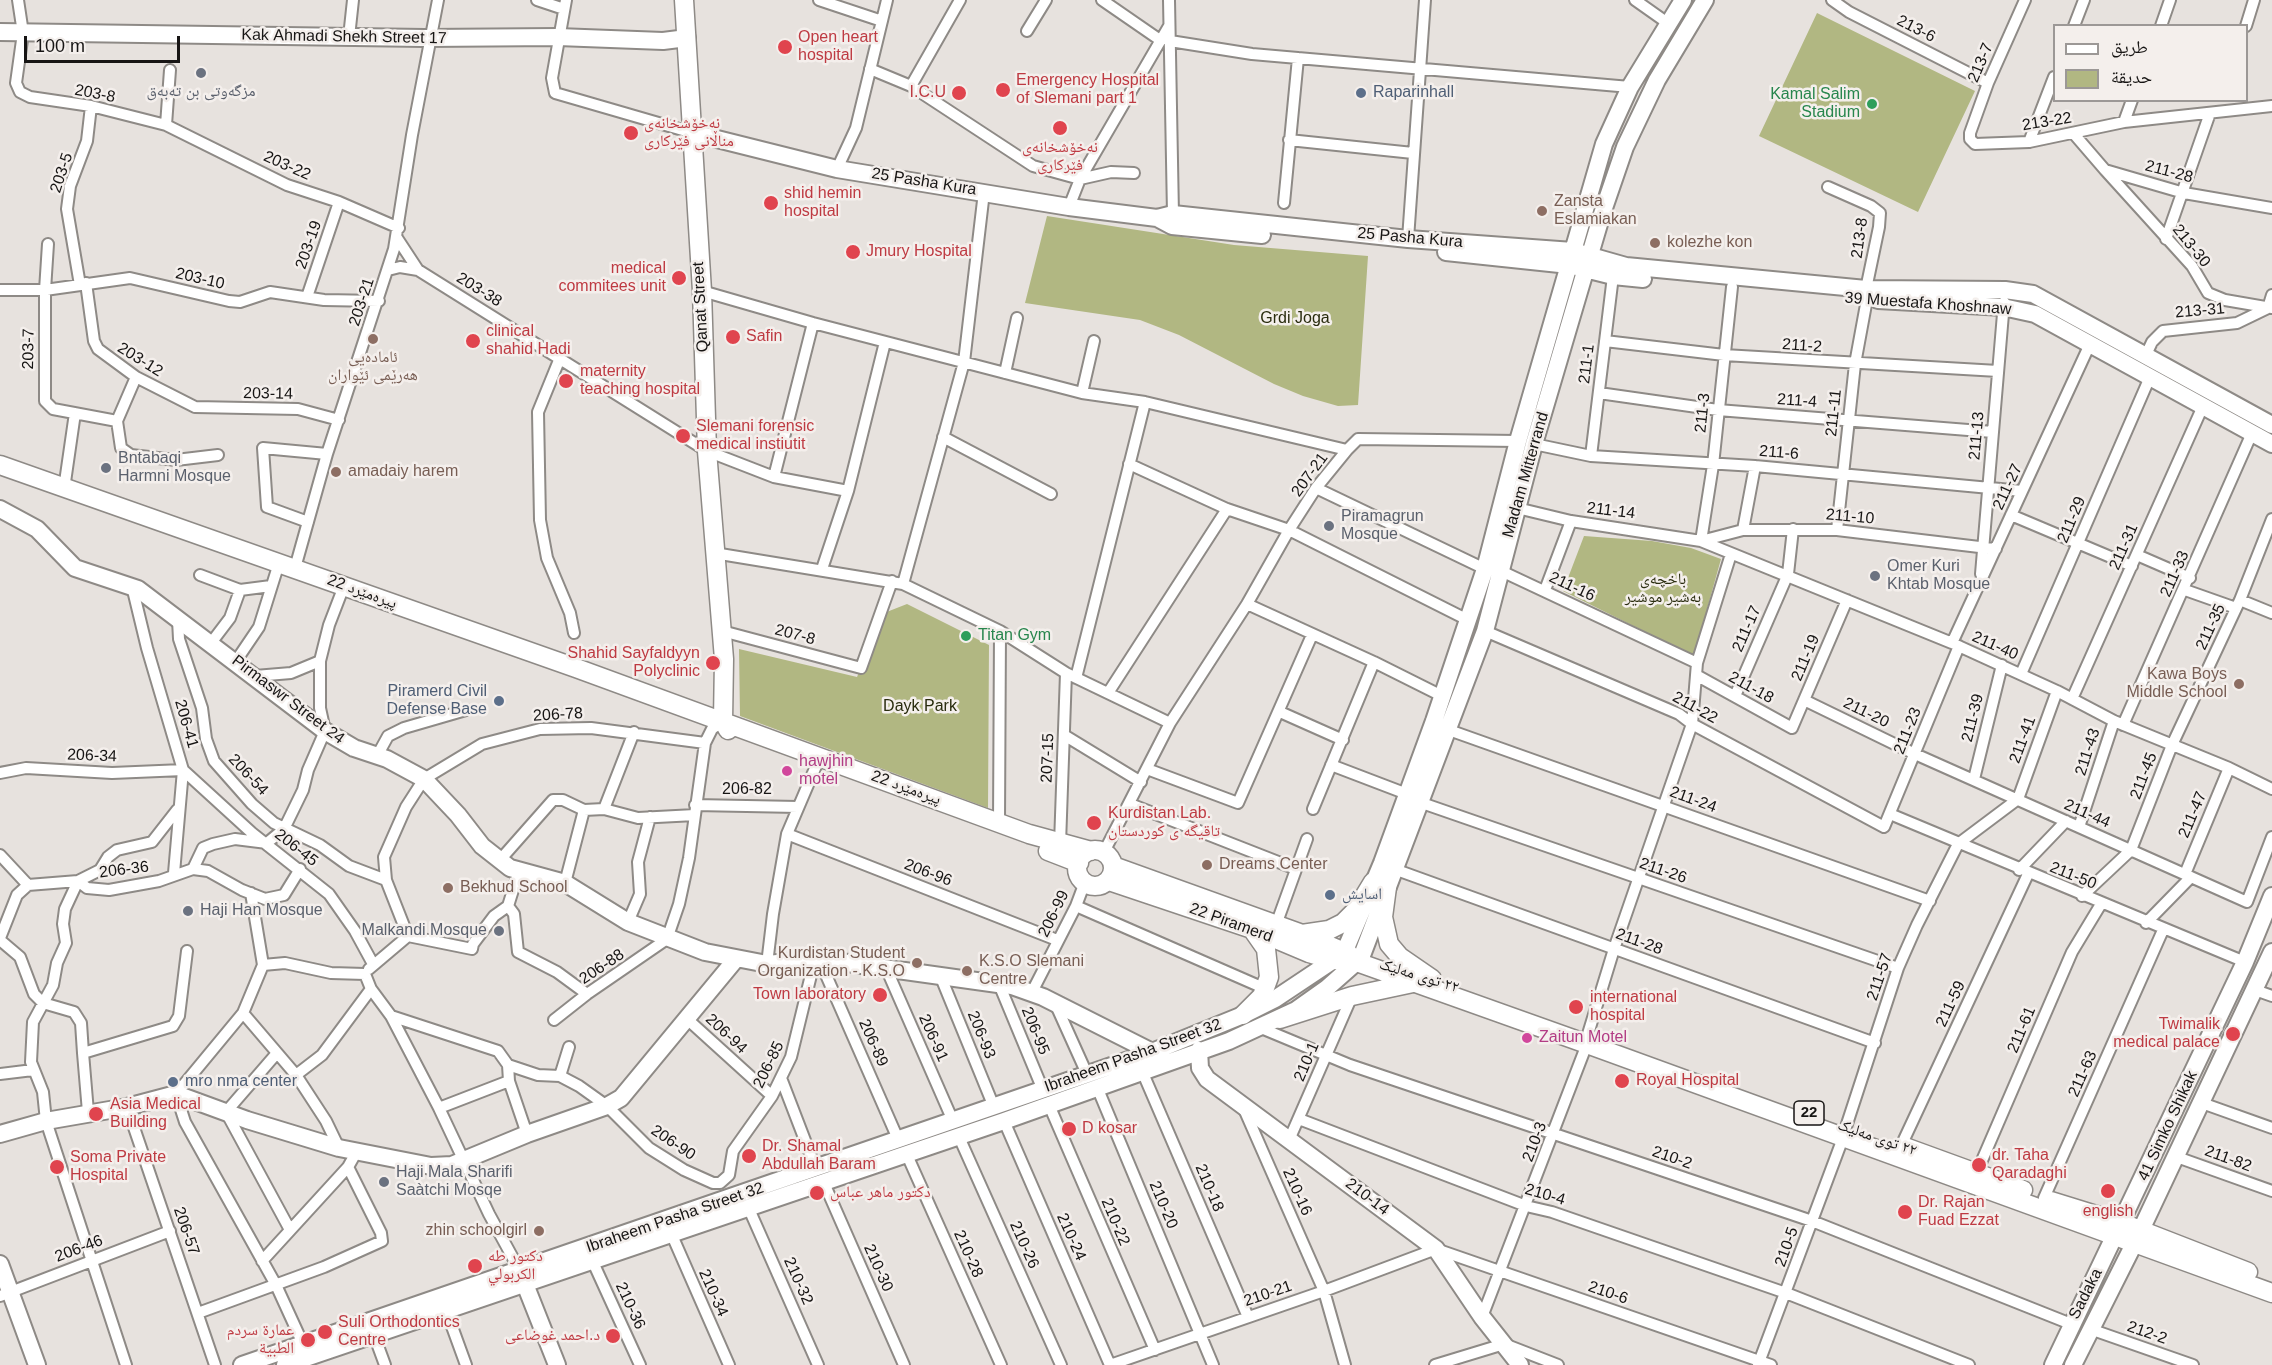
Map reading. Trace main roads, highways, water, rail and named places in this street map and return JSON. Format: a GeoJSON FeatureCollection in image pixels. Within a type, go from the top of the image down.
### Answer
{"type":"FeatureCollection","features":[{"type":"Feature","properties":{"kind":"main road","name":"Qanat Street"},"geometry":{"type":"LineString","coordinates":[[684,0],[702,291],[707,451],[724,659],[723,721]]}},
{"type":"Feature","properties":{"kind":"main road","name":"Madam Mitterrand"},"geometry":{"type":"LineString","coordinates":[[1348,958],[1380,885],[1413,798],[1446,729],[1485,631],[1492,570],[1571,258],[1604,144],[1630,87],[1683,0]]}},
{"type":"Feature","properties":{"kind":"main road","name":"Madam Mitterrand"},"geometry":{"type":"LineString","coordinates":[[1380,885],[1394,869],[1442,696],[1468,620],[1492,570],[1517,508],[1526,443],[1589,264],[1625,147],[1657,80],[1705,0]]}},
{"type":"Feature","properties":{"kind":"main road","name":"Kak Ahmadi Shekh Street 17"},"geometry":{"type":"LineString","coordinates":[[0,32],[663,41],[687,38]]}},
{"type":"Feature","properties":{"kind":"main road","name":"25 Pasha Kura"},"geometry":{"type":"LineString","coordinates":[[693,133],[837,169],[1069,207],[1408,239],[1571,258],[1589,264]]}},
{"type":"Feature","properties":{"kind":"main road","name":"25 Pasha Kura"},"geometry":{"type":"LineString","coordinates":[[1165,216],[1172,226],[1571,258]]}},
{"type":"Feature","properties":{"kind":"main road","name":"39 Muestafa Khoshnaw"},"geometry":{"type":"LineString","coordinates":[[1589,264],[1613,276],[1732,287],[2004,298],[2033,294],[2272,425]]}},
{"type":"Feature","properties":{"kind":"main road","name":"39 Muestafa Khoshnaw"},"geometry":{"type":"LineString","coordinates":[[1589,264],[1626,266],[1867,294]]}},
{"type":"Feature","properties":{"kind":"main road","name":"39 Muestafa Khoshnaw"},"geometry":{"type":"LineString","coordinates":[[2004,298],[2272,444]]}},
{"type":"Feature","properties":{"kind":"main road","name":"22 پیرەمێرد"},"geometry":{"type":"LineString","coordinates":[[0,465],[723,721],[1060,844],[1099,862]]}},
{"type":"Feature","properties":{"kind":"main road","name":"Pirmaswr Street 24"},"geometry":{"type":"LineString","coordinates":[[0,509],[37,530],[75,568],[132,586],[236,661],[326,731],[354,748],[377,756],[424,779],[458,815],[482,846],[519,871],[565,883],[628,922],[705,952],[767,964],[819,959],[999,984],[1032,992],[1152,1052]]}},
{"type":"Feature","properties":{"kind":"main road"},"geometry":{"type":"LineString","coordinates":[[680,706],[702,702],[713,695],[717,690],[724,659]]}},
{"type":"Feature","properties":{"kind":"main road","name":"22 پیرەمێرد"},"geometry":{"type":"LineString","coordinates":[[723,721],[730,733],[737,738],[1099,862]]}},
{"type":"Feature","properties":{"kind":"main road"},"geometry":{"type":"LineString","coordinates":[[1085,882],[1078,871],[1099,862],[1302,934],[1348,958]]}},
{"type":"Feature","properties":{"kind":"main road","name":"22 Piramerd"},"geometry":{"type":"LineString","coordinates":[[1099,862],[1252,929],[1348,958]]}},
{"type":"Feature","properties":{"kind":"main road"},"geometry":{"type":"LineString","coordinates":[[1302,934],[1329,930],[1343,923],[1380,885]]}},
{"type":"Feature","properties":{"kind":"main road"},"geometry":{"type":"LineString","coordinates":[[1380,885],[1383,917],[1389,944],[1400,957],[1432,979]]}},
{"type":"Feature","properties":{"kind":"main road","name":"41 Simko Shikak"},"geometry":{"type":"LineString","coordinates":[[2119,1230],[2245,962],[2272,896]]}},
{"type":"Feature","properties":{"kind":"main road"},"geometry":{"type":"LineString","coordinates":[[1243,1015],[1259,1001],[1266,989],[1269,976],[1268,955],[1261,938],[1252,929]]}},
{"type":"Feature","properties":{"kind":"main road","name":"41 Simko Shikak"},"geometry":{"type":"LineString","coordinates":[[2073,1365],[2137,1238],[2199,1102],[2272,952]]}},
{"type":"Feature","properties":{"kind":"main road","name":"٢٢ توی مەلیک"},"geometry":{"type":"LineString","coordinates":[[1348,958],[1432,979],[1587,1039],[2119,1230]]}},
{"type":"Feature","properties":{"kind":"main road","name":"٢٢ توی مەلیک"},"geometry":{"type":"LineString","coordinates":[[1348,958],[1413,982],[1587,1039]]}},
{"type":"Feature","properties":{"kind":"main road","name":"Ibraheem Pasha Street 32"},"geometry":{"type":"LineString","coordinates":[[294,1363],[446,1310],[523,1277],[592,1260],[749,1209],[898,1139],[1004,1121],[1046,1098],[1092,1081],[1152,1052],[1243,1015],[1348,958]]}},
{"type":"Feature","properties":{"kind":"main road","name":"Ibraheem Pasha Street 32"},"geometry":{"type":"LineString","coordinates":[[1092,1081],[1142,1071],[1280,1019],[1312,1000],[1348,958]]}},
{"type":"Feature","properties":{"kind":"main road"},"geometry":{"type":"LineString","coordinates":[[0,1134],[46,1121],[127,1107],[176,1094],[339,1148],[431,1166],[452,1165],[527,1134],[607,1106],[621,1098],[736,959]]}},
{"type":"Feature","properties":{"kind":"main road"},"geometry":{"type":"LineString","coordinates":[[1280,1019],[1352,996],[1413,982]]}},
{"type":"Feature","properties":{"kind":"main road","name":"210-14"},"geometry":{"type":"LineString","coordinates":[[1199,1050],[1202,1074],[1436,1249],[1482,1317],[1520,1365]]}},
{"type":"Feature","properties":{"kind":"main road","name":"Ibraheem Pasha Street 32"},"geometry":{"type":"LineString","coordinates":[[242,1365],[303,1344],[523,1277],[820,1176],[907,1155],[994,1107],[1046,1098]]}},
{"type":"Feature","properties":{"kind":"main road","name":"٢٢ توی مەلیک"},"geometry":{"type":"LineString","coordinates":[[1845,1133],[1901,1146],[1977,1172],[2272,1293]]}},
{"type":"Feature","properties":{"kind":"main road","name":"Sadaka"},"geometry":{"type":"LineString","coordinates":[[2053,1365],[2071,1324],[2119,1230]]}},
{"type":"Feature","properties":{"kind":"main road","name":"٢٢ توی مەلیک"},"geometry":{"type":"LineString","coordinates":[[2137,1238],[2272,1281]]}},
{"type":"Feature","properties":{"kind":"main road"},"geometry":{"type":"LineString","coordinates":[[0,1264],[5,1295],[35,1364]]}},
{"type":"Feature","properties":{"kind":"main road"},"geometry":{"type":"LineString","coordinates":[[523,1277],[556,1365]]}},
{"type":"Feature","properties":{"kind":"place","name":"Open heart hospital"},"geometry":{"type":"Point","coordinates":[785,47]}},
{"type":"Feature","properties":{"kind":"place","name":"مزگەوتی بن تەبەق"},"geometry":{"type":"Point","coordinates":[201,73]}},
{"type":"Feature","properties":{"kind":"place","name":"Emergency Hospital of Slemani part 1"},"geometry":{"type":"Point","coordinates":[1003,90]}},
{"type":"Feature","properties":{"kind":"place","name":"I.C.U"},"geometry":{"type":"Point","coordinates":[959,93]}},
{"type":"Feature","properties":{"kind":"place","name":"Raparinhall"},"geometry":{"type":"Point","coordinates":[1361,93]}},
{"type":"Feature","properties":{"kind":"place","name":"Kamal Salim Stadium"},"geometry":{"type":"Point","coordinates":[1872,104]}},
{"type":"Feature","properties":{"kind":"place","name":"نەخۆشخانەی فێرکاری"},"geometry":{"type":"Point","coordinates":[1060,128]}},
{"type":"Feature","properties":{"kind":"place","name":"نەخۆشخانەی مناڵانی فێركاری"},"geometry":{"type":"Point","coordinates":[631,133]}},
{"type":"Feature","properties":{"kind":"place","name":"shid hemin hospital"},"geometry":{"type":"Point","coordinates":[771,203]}},
{"type":"Feature","properties":{"kind":"place","name":"Zansta Eslamiakan"},"geometry":{"type":"Point","coordinates":[1542,211]}},
{"type":"Feature","properties":{"kind":"place","name":"kolezhe kon"},"geometry":{"type":"Point","coordinates":[1655,243]}},
{"type":"Feature","properties":{"kind":"place","name":"Jmury Hospital"},"geometry":{"type":"Point","coordinates":[853,252]}},
{"type":"Feature","properties":{"kind":"place","name":"medical commitees unit"},"geometry":{"type":"Point","coordinates":[679,278]}},
{"type":"Feature","properties":{"kind":"place","name":"Safin"},"geometry":{"type":"Point","coordinates":[733,337]}},
{"type":"Feature","properties":{"kind":"place","name":"ئامادەیی ھەرێمی ئێواران"},"geometry":{"type":"Point","coordinates":[373,339]}},
{"type":"Feature","properties":{"kind":"place","name":"clinical shahid Hadi"},"geometry":{"type":"Point","coordinates":[473,341]}},
{"type":"Feature","properties":{"kind":"place","name":"maternity teaching hospital"},"geometry":{"type":"Point","coordinates":[566,381]}},
{"type":"Feature","properties":{"kind":"place","name":"Slemani forensic medical instiutit"},"geometry":{"type":"Point","coordinates":[683,436]}},
{"type":"Feature","properties":{"kind":"place","name":"Bntabaqi Harmni Mosque"},"geometry":{"type":"Point","coordinates":[106,468]}},
{"type":"Feature","properties":{"kind":"place","name":"amadaiy harem"},"geometry":{"type":"Point","coordinates":[336,472]}},
{"type":"Feature","properties":{"kind":"place","name":"Piramagrun Mosque"},"geometry":{"type":"Point","coordinates":[1329,526]}},
{"type":"Feature","properties":{"kind":"place","name":"Omer Kuri Khtab Mosque"},"geometry":{"type":"Point","coordinates":[1875,576]}},
{"type":"Feature","properties":{"kind":"place","name":"Titan Gym"},"geometry":{"type":"Point","coordinates":[966,636]}},
{"type":"Feature","properties":{"kind":"place","name":"Shahid Sayfaldyyn Polyclinic"},"geometry":{"type":"Point","coordinates":[713,663]}},
{"type":"Feature","properties":{"kind":"place","name":"Kawa Boys Middle School"},"geometry":{"type":"Point","coordinates":[2239,684]}},
{"type":"Feature","properties":{"kind":"place","name":"Piramerd Civil Defense Base"},"geometry":{"type":"Point","coordinates":[499,701]}},
{"type":"Feature","properties":{"kind":"place","name":"hawjhin motel"},"geometry":{"type":"Point","coordinates":[787,771]}},
{"type":"Feature","properties":{"kind":"place","name":"Kurdistan Lab. تاقيگه ى كوردستان"},"geometry":{"type":"Point","coordinates":[1094,823]}},
{"type":"Feature","properties":{"kind":"place","name":"Dreams Center"},"geometry":{"type":"Point","coordinates":[1207,865]}},
{"type":"Feature","properties":{"kind":"place","name":"Bekhud School"},"geometry":{"type":"Point","coordinates":[448,888]}},
{"type":"Feature","properties":{"kind":"place","name":"اسايش"},"geometry":{"type":"Point","coordinates":[1330,895]}},
{"type":"Feature","properties":{"kind":"place","name":"Haji Han Mosque"},"geometry":{"type":"Point","coordinates":[188,911]}},
{"type":"Feature","properties":{"kind":"place","name":"Malkandi Mosque"},"geometry":{"type":"Point","coordinates":[499,931]}},
{"type":"Feature","properties":{"kind":"place","name":"Kurdistan Student Organization - K.S.O"},"geometry":{"type":"Point","coordinates":[917,963]}},
{"type":"Feature","properties":{"kind":"place","name":"K.S.O Slemani Centre"},"geometry":{"type":"Point","coordinates":[967,971]}},
{"type":"Feature","properties":{"kind":"place","name":"Town laboratory"},"geometry":{"type":"Point","coordinates":[880,995]}},
{"type":"Feature","properties":{"kind":"place","name":"international hospital"},"geometry":{"type":"Point","coordinates":[1576,1007]}},
{"type":"Feature","properties":{"kind":"place","name":"Twimalik medical palace"},"geometry":{"type":"Point","coordinates":[2233,1034]}},
{"type":"Feature","properties":{"kind":"place","name":"Zaitun Motel"},"geometry":{"type":"Point","coordinates":[1527,1038]}},
{"type":"Feature","properties":{"kind":"place","name":"Royal Hospital"},"geometry":{"type":"Point","coordinates":[1622,1081]}},
{"type":"Feature","properties":{"kind":"place","name":"mro nma center"},"geometry":{"type":"Point","coordinates":[173,1082]}},
{"type":"Feature","properties":{"kind":"place","name":"Asia Medical Building"},"geometry":{"type":"Point","coordinates":[96,1114]}},
{"type":"Feature","properties":{"kind":"place","name":"D kosar"},"geometry":{"type":"Point","coordinates":[1069,1129]}},
{"type":"Feature","properties":{"kind":"place","name":"Dr. Shamal Abdullah Baram"},"geometry":{"type":"Point","coordinates":[749,1156]}},
{"type":"Feature","properties":{"kind":"place","name":"dr. Taha Qaradaghi"},"geometry":{"type":"Point","coordinates":[1979,1165]}},
{"type":"Feature","properties":{"kind":"place","name":"Soma Private Hospital"},"geometry":{"type":"Point","coordinates":[57,1167]}},
{"type":"Feature","properties":{"kind":"place","name":"Haji Mala Sharifi Saàtchi Mosqe"},"geometry":{"type":"Point","coordinates":[384,1182]}},
{"type":"Feature","properties":{"kind":"place","name":"english"},"geometry":{"type":"Point","coordinates":[2108,1191]}},
{"type":"Feature","properties":{"kind":"place","name":"دكتور ماهر عباس"},"geometry":{"type":"Point","coordinates":[817,1193]}},
{"type":"Feature","properties":{"kind":"place","name":"Dr. Rajan Fuad Ezzat"},"geometry":{"type":"Point","coordinates":[1905,1212]}},
{"type":"Feature","properties":{"kind":"place","name":"zhin schoolgirl"},"geometry":{"type":"Point","coordinates":[539,1231]}},
{"type":"Feature","properties":{"kind":"place","name":"دكتور طه الكربولي"},"geometry":{"type":"Point","coordinates":[475,1266]}},
{"type":"Feature","properties":{"kind":"place","name":"Suli Orthodontics Centre"},"geometry":{"type":"Point","coordinates":[325,1332]}},
{"type":"Feature","properties":{"kind":"place","name":"د.احمد غوضاعی"},"geometry":{"type":"Point","coordinates":[613,1336]}},
{"type":"Feature","properties":{"kind":"place","name":"عمارة سردم الطبية"},"geometry":{"type":"Point","coordinates":[308,1340]}},
{"type":"Feature","properties":{"kind":"park label","name":"Grdi Joga"},"geometry":{"type":"Point","coordinates":[1295,319]}},
{"type":"Feature","properties":{"kind":"park label","name":"باخچەی بەشیر موشیر"},"geometry":{"type":"Point","coordinates":[1663,589]}},
{"type":"Feature","properties":{"kind":"park label","name":"Dayk Park"},"geometry":{"type":"Point","coordinates":[920,707]}}]}
